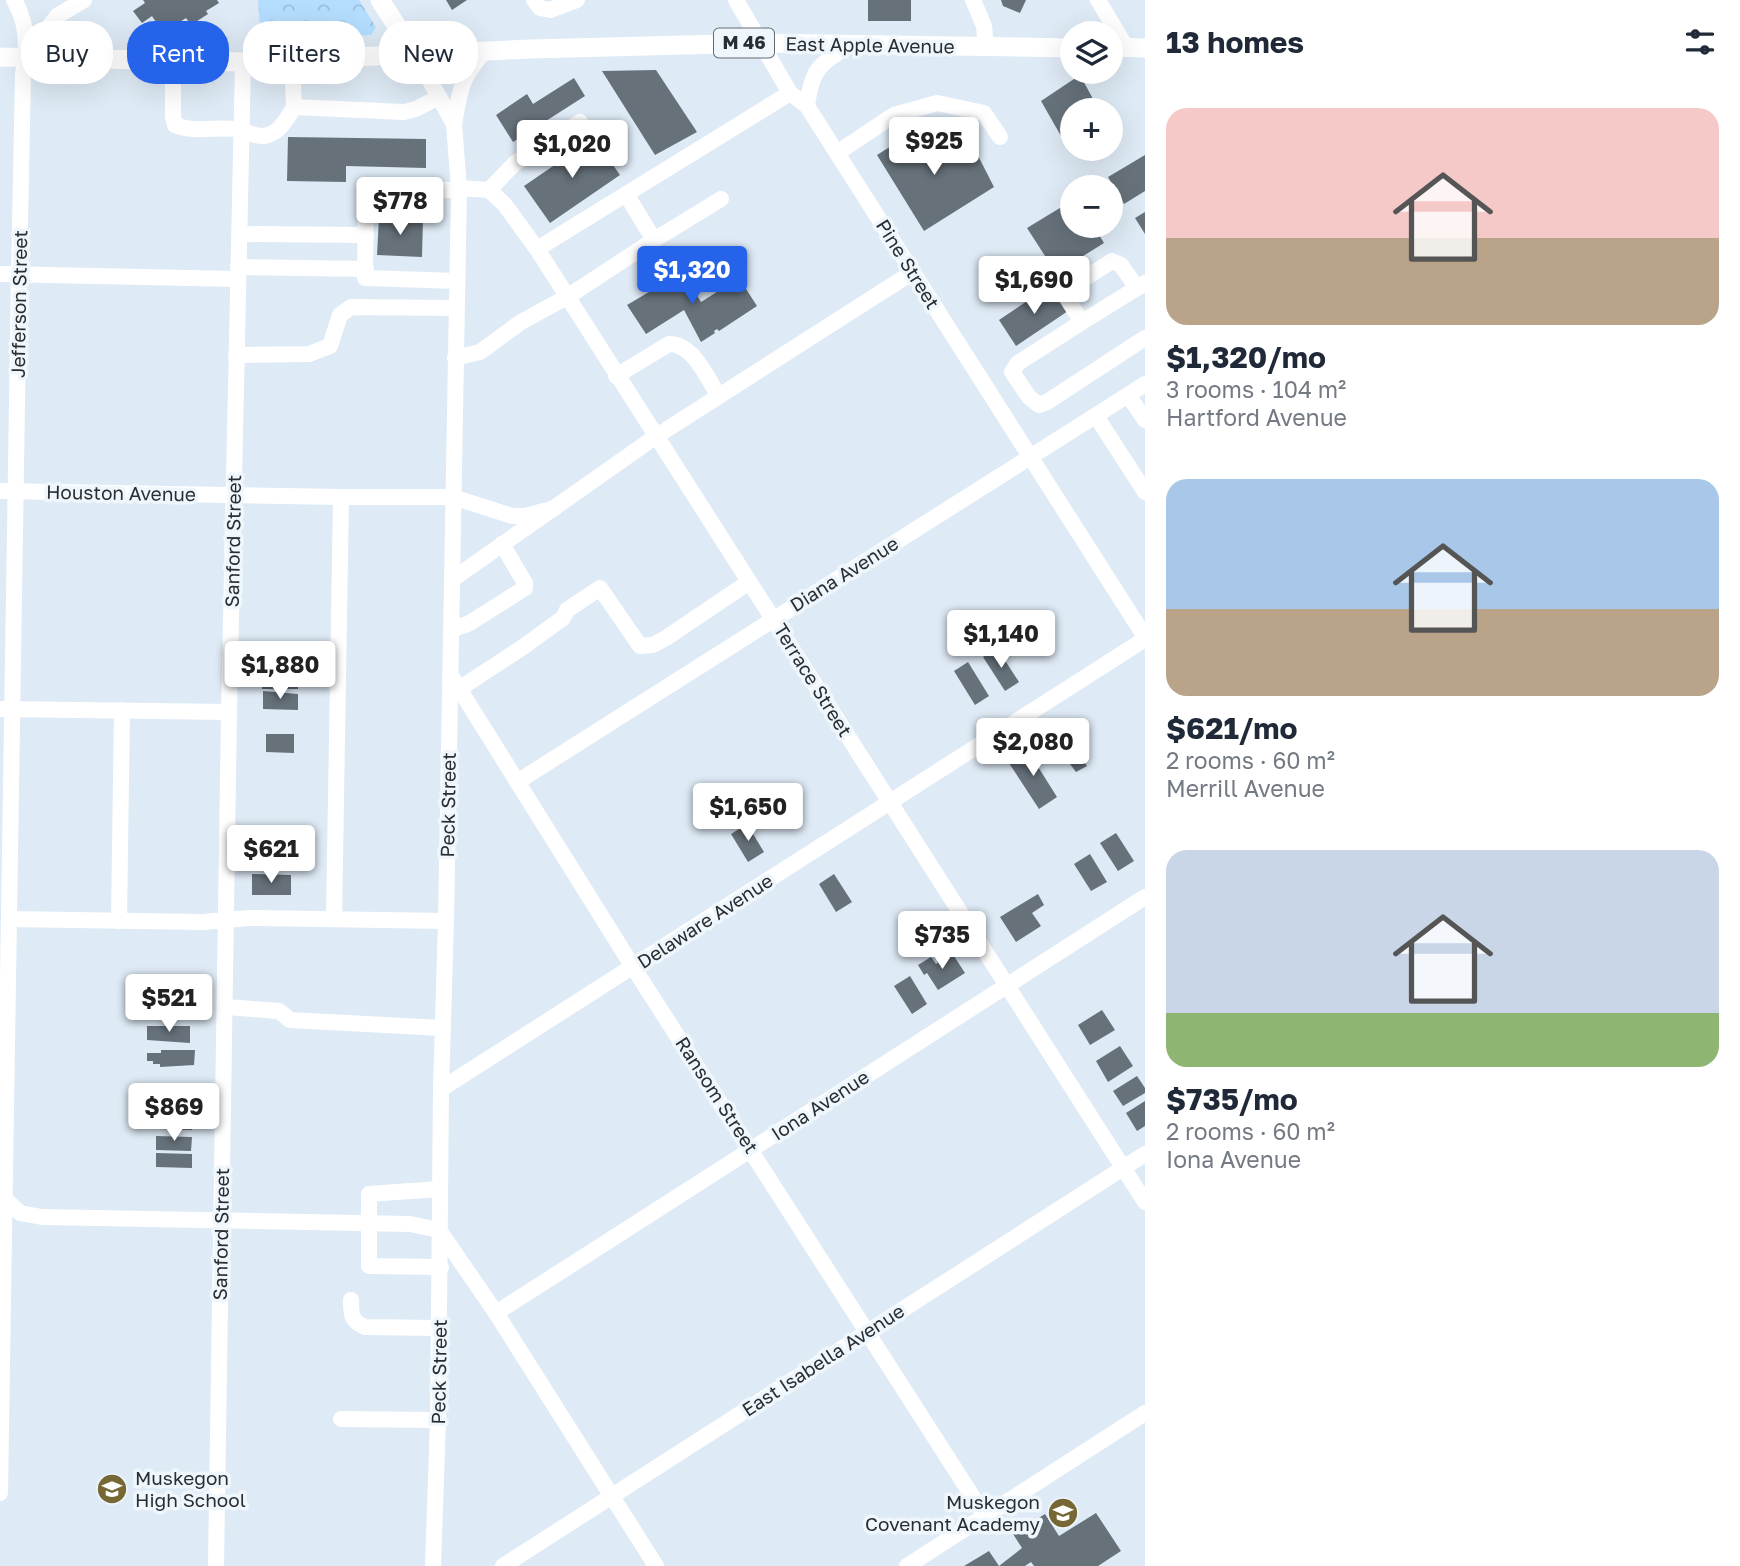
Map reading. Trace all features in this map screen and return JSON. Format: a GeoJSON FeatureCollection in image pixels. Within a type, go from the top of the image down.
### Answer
{"type":"FeatureCollection","features":[{"type":"Feature","properties":{"kind":"main road"},"geometry":{"type":"LineString","coordinates":[[380,0],[394,21]]}},
{"type":"Feature","properties":{"kind":"main road","name":"East Apple Avenue"},"geometry":{"type":"LineString","coordinates":[[478,51],[761,43],[1060,48]]}},
{"type":"Feature","properties":{"kind":"main road","name":"M 46"},"geometry":{"type":"LineString","coordinates":[[0,57],[21,58]]}},
{"type":"Feature","properties":{"kind":"main road","name":"M 46"},"geometry":{"type":"LineString","coordinates":[[229,62],[243,62]]}},
{"type":"Feature","properties":{"kind":"street","name":"Jefferson Street"},"geometry":{"type":"LineString","coordinates":[[14,0],[23,21]]}},
{"type":"Feature","properties":{"kind":"street"},"geometry":{"type":"LineString","coordinates":[[53,21],[84,0]]}},
{"type":"Feature","properties":{"kind":"street"},"geometry":{"type":"LineString","coordinates":[[534,0],[540,8],[550,10],[577,0]]}},
{"type":"Feature","properties":{"kind":"street","name":"Pine Street"},"geometry":{"type":"LineString","coordinates":[[736,0],[790,93],[807,106],[1145,638]]}},
{"type":"Feature","properties":{"kind":"street"},"geometry":{"type":"LineString","coordinates":[[973,0],[984,26],[986,48]]}},
{"type":"Feature","properties":{"kind":"street"},"geometry":{"type":"LineString","coordinates":[[1098,0],[1127,47]]}},
{"type":"Feature","properties":{"kind":"street"},"geometry":{"type":"LineString","coordinates":[[807,106],[810,84],[817,70],[826,60],[852,44]]}},
{"type":"Feature","properties":{"kind":"street"},"geometry":{"type":"LineString","coordinates":[[454,124],[462,83],[470,67],[485,51]]}},
{"type":"Feature","properties":{"kind":"street","name":"Sanford Street"},"geometry":{"type":"LineString","coordinates":[[216,1566],[229,712],[243,62]]}},
{"type":"Feature","properties":{"kind":"street","name":"Jefferson Street"},"geometry":{"type":"LineString","coordinates":[[0,1493],[2,1196],[9,919],[5,870],[8,491],[19,275],[23,84]]}},
{"type":"Feature","properties":{"kind":"street"},"geometry":{"type":"LineString","coordinates":[[173,84],[175,125],[186,130],[241,130],[250,134],[269,135],[277,130],[294,107],[293,84]]}},
{"type":"Feature","properties":{"kind":"street","name":"Peck Street"},"geometry":{"type":"LineString","coordinates":[[432,84],[454,124],[459,189],[439,1189],[441,1267],[433,1566]]}},
{"type":"Feature","properties":{"kind":"street"},"geometry":{"type":"LineString","coordinates":[[537,249],[790,93]]}},
{"type":"Feature","properties":{"kind":"street"},"geometry":{"type":"LineString","coordinates":[[294,107],[404,112],[416,110],[439,97]]}},
{"type":"Feature","properties":{"kind":"street"},"geometry":{"type":"LineString","coordinates":[[837,153],[894,116],[937,103],[984,113],[1000,137]]}},
{"type":"Feature","properties":{"kind":"street"},"geometry":{"type":"LineString","coordinates":[[365,274],[366,189],[489,190],[515,163],[579,122]]}},
{"type":"Feature","properties":{"kind":"street","name":"Terrace Street"},"geometry":{"type":"LineString","coordinates":[[489,190],[505,205],[537,249],[1145,1202]]}},
{"type":"Feature","properties":{"kind":"street"},"geometry":{"type":"LineString","coordinates":[[626,194],[654,240]]}},
{"type":"Feature","properties":{"kind":"street"},"geometry":{"type":"LineString","coordinates":[[455,358],[480,352],[521,322],[567,297],[721,199]]}},
{"type":"Feature","properties":{"kind":"street"},"geometry":{"type":"LineString","coordinates":[[239,234],[366,235]]}},
{"type":"Feature","properties":{"kind":"street"},"geometry":{"type":"LineString","coordinates":[[1082,322],[1066,297],[1065,290],[1108,263],[1117,262],[1141,285],[1014,366],[1012,372],[1022,388],[1039,405],[1145,338]]}},
{"type":"Feature","properties":{"kind":"street"},"geometry":{"type":"LineString","coordinates":[[453,579],[655,437],[913,272]]}},
{"type":"Feature","properties":{"kind":"street"},"geometry":{"type":"LineString","coordinates":[[0,274],[365,274],[457,281]]}},
{"type":"Feature","properties":{"kind":"street"},"geometry":{"type":"LineString","coordinates":[[236,355],[309,354],[330,346],[341,315],[351,307],[456,308]]}},
{"type":"Feature","properties":{"kind":"street"},"geometry":{"type":"LineString","coordinates":[[617,376],[669,344],[678,344],[688,349],[719,396]]}},
{"type":"Feature","properties":{"kind":"street","name":"Diana Avenue"},"geometry":{"type":"LineString","coordinates":[[517,782],[1145,384]]}},
{"type":"Feature","properties":{"kind":"street"},"geometry":{"type":"LineString","coordinates":[[1128,395],[1145,421]]}},
{"type":"Feature","properties":{"kind":"street"},"geometry":{"type":"LineString","coordinates":[[1096,416],[1145,492]]}},
{"type":"Feature","properties":{"kind":"street","name":"Houston Avenue"},"geometry":{"type":"LineString","coordinates":[[8,491],[341,497],[453,496],[512,516],[524,516],[555,508]]}},
{"type":"Feature","properties":{"kind":"street"},"geometry":{"type":"LineString","coordinates":[[334,919],[341,497]]}},
{"type":"Feature","properties":{"kind":"street"},"geometry":{"type":"LineString","coordinates":[[452,629],[468,624],[525,588],[525,583],[502,544]]}},
{"type":"Feature","properties":{"kind":"street"},"geometry":{"type":"LineString","coordinates":[[459,689],[533,640],[563,618],[567,610],[600,588],[640,646],[653,645],[666,638],[749,582]]}},
{"type":"Feature","properties":{"kind":"street","name":"Delaware Avenue"},"geometry":{"type":"LineString","coordinates":[[441,1089],[1145,638]]}},
{"type":"Feature","properties":{"kind":"street","name":"Ransom Street"},"geometry":{"type":"LineString","coordinates":[[450,674],[633,967],[985,1516]]}},
{"type":"Feature","properties":{"kind":"street"},"geometry":{"type":"LineString","coordinates":[[6,709],[229,712]]}},
{"type":"Feature","properties":{"kind":"street"},"geometry":{"type":"LineString","coordinates":[[120,921],[122,710]]}},
{"type":"Feature","properties":{"kind":"street","name":"Iona Avenue"},"geometry":{"type":"LineString","coordinates":[[496,1313],[1145,897]]}},
{"type":"Feature","properties":{"kind":"street"},"geometry":{"type":"LineString","coordinates":[[9,919],[446,921]]}},
{"type":"Feature","properties":{"kind":"street"},"geometry":{"type":"LineString","coordinates":[[225,1007],[279,1011],[290,1020],[442,1028]]}},
{"type":"Feature","properties":{"kind":"street","name":"East Isabella Avenue"},"geometry":{"type":"LineString","coordinates":[[503,1566],[1145,1154]]}},
{"type":"Feature","properties":{"kind":"street"},"geometry":{"type":"LineString","coordinates":[[439,1189],[369,1194],[369,1266],[441,1267]]}},
{"type":"Feature","properties":{"kind":"street"},"geometry":{"type":"LineString","coordinates":[[2,1196],[20,1213],[42,1217],[410,1224],[439,1230],[496,1313],[656,1566]]}},
{"type":"Feature","properties":{"kind":"street"},"geometry":{"type":"LineString","coordinates":[[351,1300],[351,1318],[356,1324],[365,1327],[439,1328]]}},
{"type":"Feature","properties":{"kind":"street"},"geometry":{"type":"LineString","coordinates":[[907,1566],[1145,1413]]}},
{"type":"Feature","properties":{"kind":"street"},"geometry":{"type":"LineString","coordinates":[[341,1419],[438,1420]]}},
{"type":"Feature","properties":{"kind":"green space"},"geometry":{"type":"Polygon","coordinates":[[[258,0],[359,0],[376,27],[371,35],[365,35],[365,21],[260,21],[258,0]]]}},
{"type":"Feature","properties":{"kind":"building"},"geometry":{"type":"Polygon","coordinates":[[[143,0],[217,0],[219,3],[206,11],[208,14],[197,21],[188,21],[186,18],[181,21],[155,21],[152,16],[140,21],[133,11],[145,3],[143,0]]]}},
{"type":"Feature","properties":{"kind":"building"},"geometry":{"type":"Polygon","coordinates":[[[446,0],[467,0],[452,10],[446,0]]]}},
{"type":"Feature","properties":{"kind":"building"},"geometry":{"type":"Polygon","coordinates":[[[868,0],[911,0],[911,21],[868,21],[868,0]]]}},
{"type":"Feature","properties":{"kind":"building"},"geometry":{"type":"Polygon","coordinates":[[[1001,0],[1026,0],[1020,13],[1003,6],[1001,0]]]}},
{"type":"Feature","properties":{"kind":"building"},"geometry":{"type":"Polygon","coordinates":[[[656,70],[697,132],[655,155],[602,71],[656,70]]]}},
{"type":"Feature","properties":{"kind":"building"},"geometry":{"type":"Polygon","coordinates":[[[574,78],[585,96],[513,142],[496,115],[527,94],[533,104],[574,78]]]}},
{"type":"Feature","properties":{"kind":"building"},"geometry":{"type":"Polygon","coordinates":[[[1066,84],[1085,84],[1092,98],[1060,98],[1060,134],[1041,101],[1066,84]]]}},
{"type":"Feature","properties":{"kind":"building"},"geometry":{"type":"Polygon","coordinates":[[[923,126],[945,160],[971,142],[994,187],[924,231],[877,155],[923,126]]]}},
{"type":"Feature","properties":{"kind":"building"},"geometry":{"type":"Polygon","coordinates":[[[288,137],[426,139],[426,168],[346,166],[346,182],[287,181],[288,137]]]}},
{"type":"Feature","properties":{"kind":"building"},"geometry":{"type":"Polygon","coordinates":[[[594,138],[620,175],[550,223],[524,186],[594,138]]]}},
{"type":"Feature","properties":{"kind":"building"},"geometry":{"type":"Polygon","coordinates":[[[1145,155],[1145,191],[1124,204],[1123,175],[1111,175],[1145,155]]]}},
{"type":"Feature","properties":{"kind":"building"},"geometry":{"type":"Polygon","coordinates":[[[1060,208],[1060,238],[1101,238],[1104,243],[1056,273],[1027,228],[1060,208]]]}},
{"type":"Feature","properties":{"kind":"building"},"geometry":{"type":"Polygon","coordinates":[[[1145,212],[1145,234],[1135,218],[1145,212]]]}},
{"type":"Feature","properties":{"kind":"building"},"geometry":{"type":"Polygon","coordinates":[[[379,217],[423,218],[422,257],[377,255],[379,217]]]}},
{"type":"Feature","properties":{"kind":"building"},"geometry":{"type":"Polygon","coordinates":[[[681,268],[701,302],[739,278],[757,306],[719,331],[717,329],[701,342],[684,310],[646,334],[627,305],[671,279],[669,276],[681,268]]]}},
{"type":"Feature","properties":{"kind":"building"},"geometry":{"type":"Polygon","coordinates":[[[1051,285],[1068,311],[1016,346],[999,320],[1051,285]]]}},
{"type":"Feature","properties":{"kind":"building"},"geometry":{"type":"Polygon","coordinates":[[[997,648],[1019,682],[1005,691],[983,657],[997,648]]]}},
{"type":"Feature","properties":{"kind":"building"},"geometry":{"type":"Polygon","coordinates":[[[968,662],[989,696],[975,705],[954,671],[968,662]]]}},
{"type":"Feature","properties":{"kind":"building"},"geometry":{"type":"Polygon","coordinates":[[[262,669],[291,669],[291,678],[298,678],[298,689],[262,689],[262,669]]]}},
{"type":"Feature","properties":{"kind":"building"},"geometry":{"type":"Polygon","coordinates":[[[263,691],[298,694],[298,710],[263,709],[263,691]]]}},
{"type":"Feature","properties":{"kind":"building"},"geometry":{"type":"Polygon","coordinates":[[[1064,730],[1081,749],[1077,751],[1087,766],[1076,772],[1054,743],[1057,739],[1055,735],[1064,730]]]}},
{"type":"Feature","properties":{"kind":"building"},"geometry":{"type":"Polygon","coordinates":[[[266,734],[294,734],[294,753],[266,752],[266,734]]]}},
{"type":"Feature","properties":{"kind":"building"},"geometry":{"type":"Polygon","coordinates":[[[1033,748],[1041,759],[1035,762],[1057,797],[1039,809],[1009,763],[1033,748]]]}},
{"type":"Feature","properties":{"kind":"building"},"geometry":{"type":"Polygon","coordinates":[[[747,824],[764,852],[748,862],[731,834],[747,824]]]}},
{"type":"Feature","properties":{"kind":"building"},"geometry":{"type":"Polygon","coordinates":[[[1116,833],[1134,861],[1118,871],[1100,843],[1116,833]]]}},
{"type":"Feature","properties":{"kind":"building"},"geometry":{"type":"Polygon","coordinates":[[[1090,854],[1107,882],[1091,891],[1074,864],[1090,854]]]}},
{"type":"Feature","properties":{"kind":"building"},"geometry":{"type":"Polygon","coordinates":[[[252,874],[291,875],[291,895],[252,895],[252,874]]]}},
{"type":"Feature","properties":{"kind":"building"},"geometry":{"type":"Polygon","coordinates":[[[834,874],[852,902],[836,912],[819,884],[834,874]]]}},
{"type":"Feature","properties":{"kind":"building"},"geometry":{"type":"Polygon","coordinates":[[[1038,894],[1044,905],[1032,913],[1041,926],[1016,942],[1000,917],[1038,894]]]}},
{"type":"Feature","properties":{"kind":"building"},"geometry":{"type":"Polygon","coordinates":[[[952,953],[965,973],[938,990],[918,965],[931,957],[936,964],[952,953]]]}},
{"type":"Feature","properties":{"kind":"building"},"geometry":{"type":"Polygon","coordinates":[[[910,976],[927,1004],[912,1014],[894,986],[910,976]]]}},
{"type":"Feature","properties":{"kind":"building"},"geometry":{"type":"Polygon","coordinates":[[[1102,1010],[1115,1030],[1090,1045],[1078,1025],[1102,1010]]]}},
{"type":"Feature","properties":{"kind":"building"},"geometry":{"type":"Polygon","coordinates":[[[147,1026],[190,1026],[190,1043],[147,1040],[147,1026]]]}},
{"type":"Feature","properties":{"kind":"building"},"geometry":{"type":"Polygon","coordinates":[[[1120,1046],[1133,1066],[1108,1082],[1096,1061],[1120,1046]]]}},
{"type":"Feature","properties":{"kind":"building"},"geometry":{"type":"Polygon","coordinates":[[[161,1050],[195,1050],[194,1065],[160,1067],[160,1064],[147,1061],[147,1053],[161,1053],[161,1050]]]}},
{"type":"Feature","properties":{"kind":"building"},"geometry":{"type":"Polygon","coordinates":[[[1137,1076],[1145,1088],[1145,1093],[1123,1106],[1113,1091],[1137,1076]]]}},
{"type":"Feature","properties":{"kind":"building"},"geometry":{"type":"Polygon","coordinates":[[[151,1093],[192,1093],[192,1108],[150,1109],[151,1093]]]}},
{"type":"Feature","properties":{"kind":"building"},"geometry":{"type":"Polygon","coordinates":[[[1145,1101],[1145,1126],[1137,1131],[1126,1113],[1145,1101]]]}},
{"type":"Feature","properties":{"kind":"building"},"geometry":{"type":"Polygon","coordinates":[[[157,1115],[188,1116],[187,1122],[192,1122],[192,1130],[157,1129],[157,1115]]]}},
{"type":"Feature","properties":{"kind":"building"},"geometry":{"type":"Polygon","coordinates":[[[156,1136],[192,1137],[191,1151],[156,1150],[156,1136]]]}},
{"type":"Feature","properties":{"kind":"building"},"geometry":{"type":"Polygon","coordinates":[[[156,1153],[192,1154],[192,1168],[156,1167],[156,1153]]]}},
{"type":"Feature","properties":{"kind":"building"},"geometry":{"type":"Polygon","coordinates":[[[1096,1513],[1121,1551],[1098,1566],[1034,1566],[1031,1562],[1025,1566],[999,1566],[1022,1548],[1013,1534],[1045,1514],[1059,1536],[1096,1513]]]}},
{"type":"Feature","properties":{"kind":"building"},"geometry":{"type":"Polygon","coordinates":[[[989,1551],[999,1566],[964,1566],[989,1551]]]}},
{"type":"Feature","properties":{"kind":"place","name":"Muskegon High School"},"geometry":{"type":"Point","coordinates":[112,1489]}},
{"type":"Feature","properties":{"kind":"place","name":"Muskegon Covenant Academy"},"geometry":{"type":"Point","coordinates":[1063,1513]}}]}
